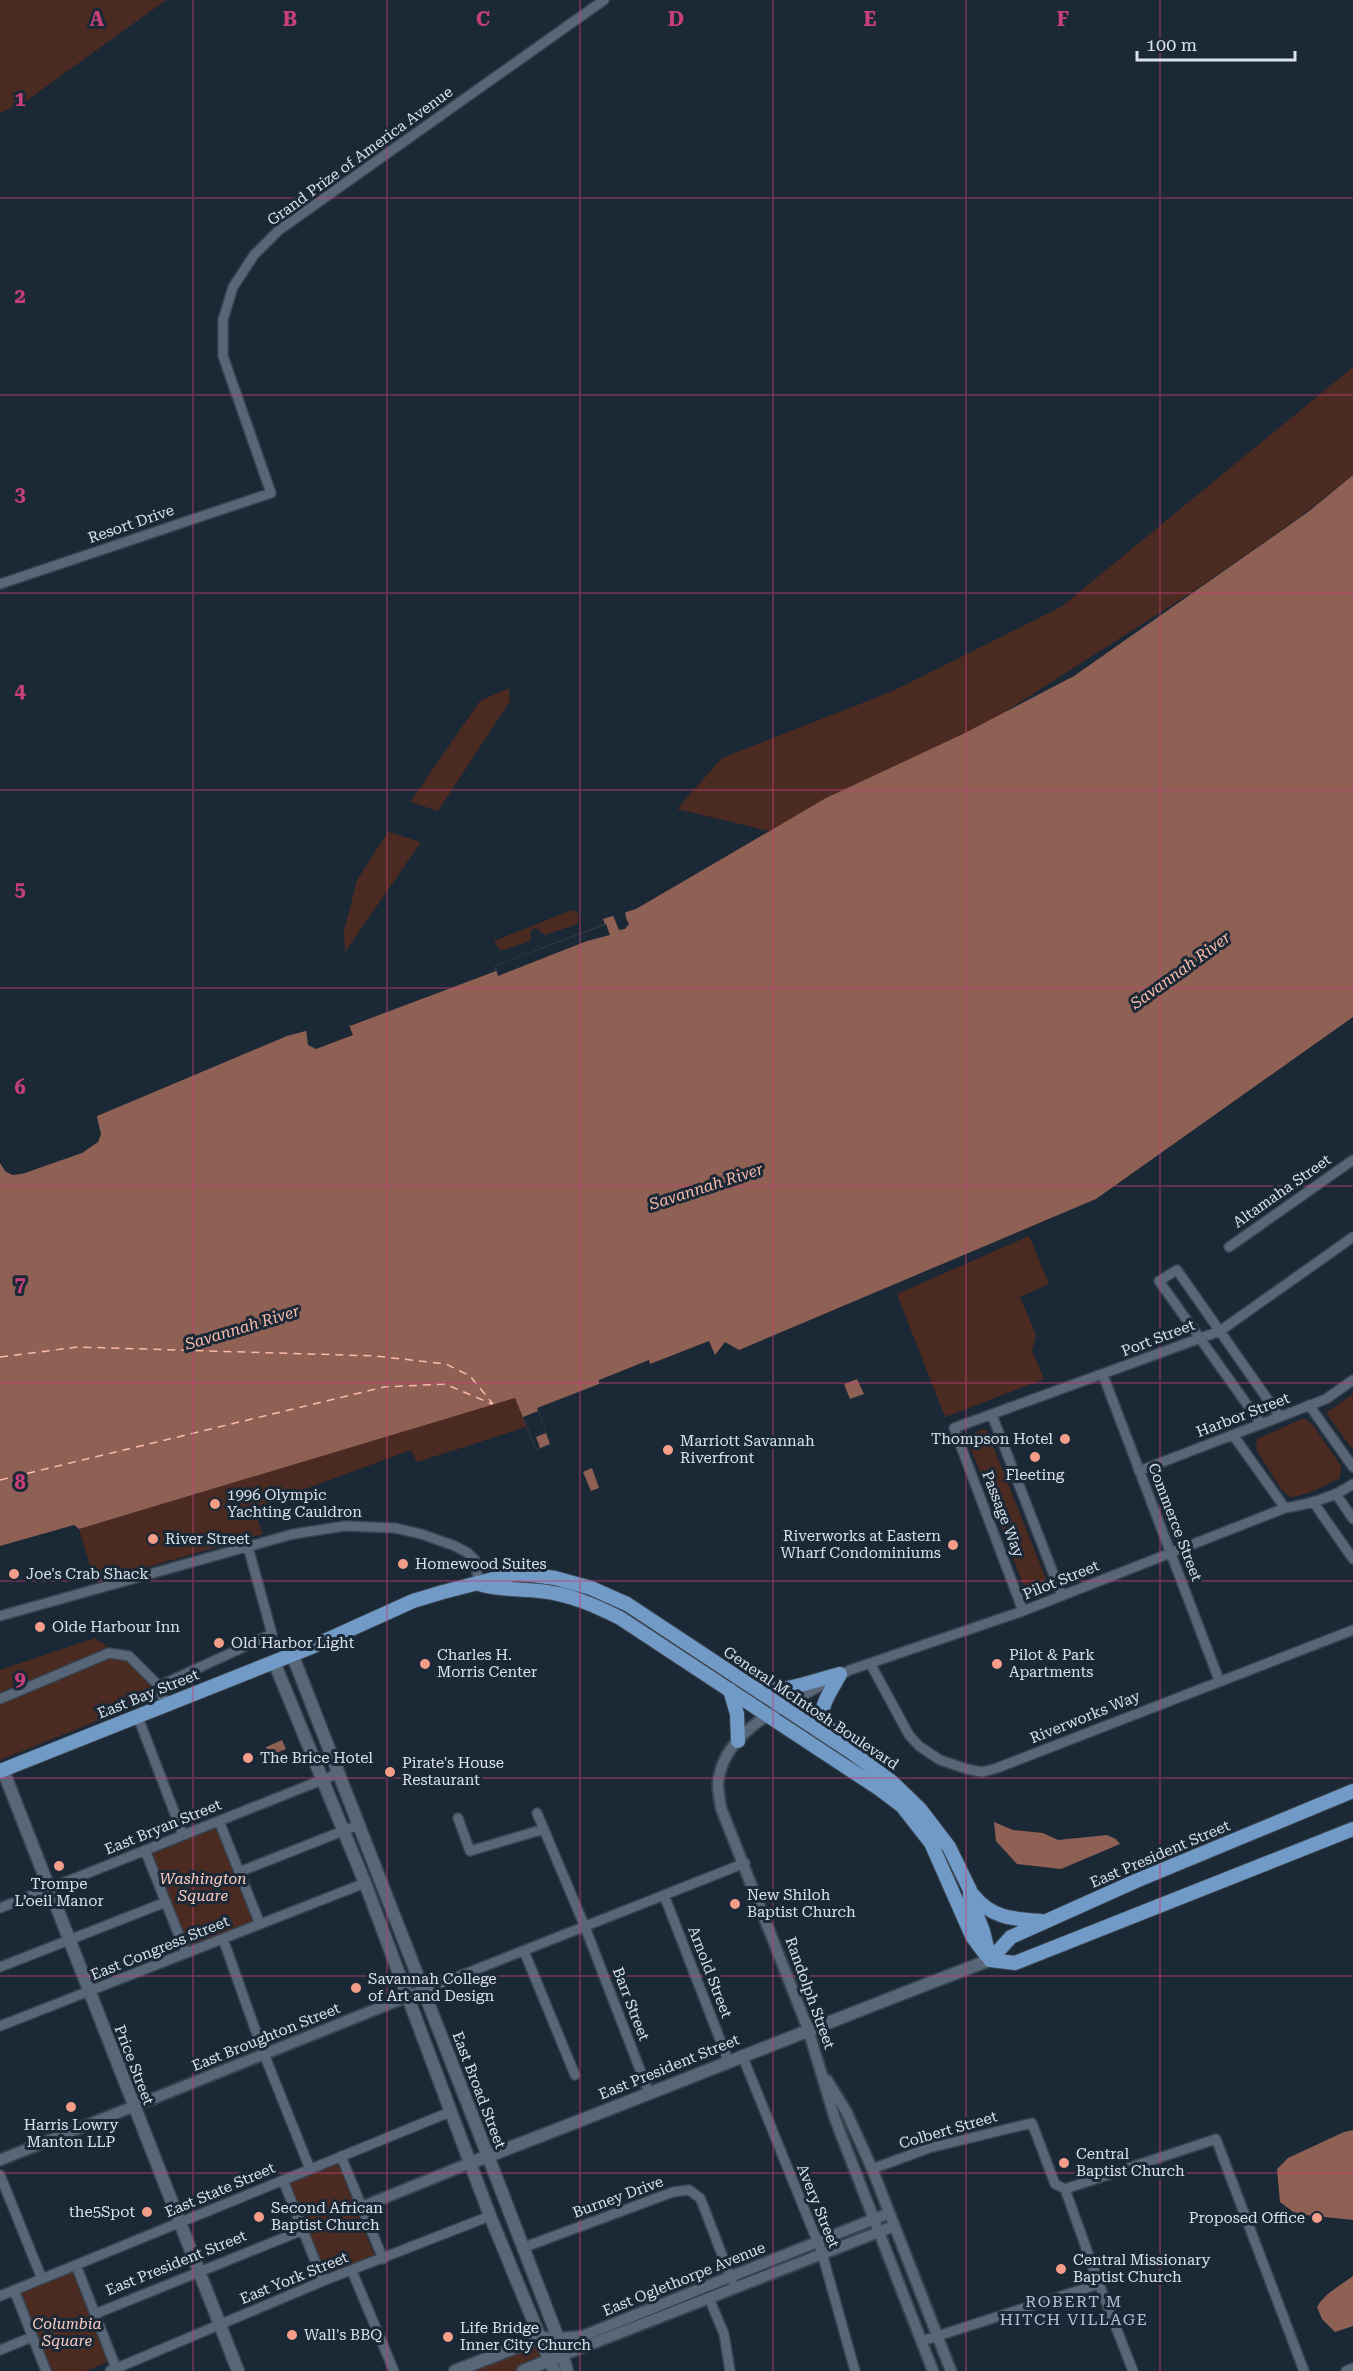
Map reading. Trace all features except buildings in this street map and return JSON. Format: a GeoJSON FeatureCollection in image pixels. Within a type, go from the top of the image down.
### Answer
{"type":"FeatureCollection","features":[{"type":"Feature","properties":{"kind":"main road","name":"General McIntosh Boulevard"},"geometry":{"type":"LineString","coordinates":[[309,1648],[413,1601],[513,1574],[555,1578],[591,1588],[627,1605],[892,1782],[920,1809],[949,1847],[970,1890],[970,1898],[983,1931],[990,1960]]}},
{"type":"Feature","properties":{"kind":"main road","name":"General McIntosh Boulevard"},"geometry":{"type":"LineString","coordinates":[[478,1584],[498,1590],[540,1591],[586,1602],[620,1618],[878,1788],[902,1806],[931,1843],[972,1936],[990,1960]]}},
{"type":"Feature","properties":{"kind":"main road","name":"East Bay Street"},"geometry":{"type":"LineString","coordinates":[[1,1771],[309,1648]]}},
{"type":"Feature","properties":{"kind":"main road","name":"East Broad Street"},"geometry":{"type":"LineString","coordinates":[[292,1654],[558,2338],[567,2371]]}},
{"type":"Feature","properties":{"kind":"main road"},"geometry":{"type":"LineString","coordinates":[[274,1662],[364,1883],[490,2216],[552,2366]]}},
{"type":"Feature","properties":{"kind":"main road"},"geometry":{"type":"LineString","coordinates":[[753,1688],[773,1690],[840,1674]]}},
{"type":"Feature","properties":{"kind":"main road"},"geometry":{"type":"LineString","coordinates":[[840,1674],[825,1702],[822,1720],[827,1729],[869,1757],[892,1782]]}},
{"type":"Feature","properties":{"kind":"main road"},"geometry":{"type":"LineString","coordinates":[[730,1690],[737,1713],[738,1741]]}},
{"type":"Feature","properties":{"kind":"main road","name":"Price Street"},"geometry":{"type":"LineString","coordinates":[[1,1771],[238,2371]]}},
{"type":"Feature","properties":{"kind":"main road","name":"East President Street"},"geometry":{"type":"LineString","coordinates":[[470,2163],[808,2029],[990,1960],[1011,1937],[1138,1880],[1353,1791]]}},
{"type":"Feature","properties":{"kind":"main road","name":"East President Street"},"geometry":{"type":"LineString","coordinates":[[990,1960],[1015,1963],[1353,1829]]}},
{"type":"Feature","properties":{"kind":"main road"},"geometry":{"type":"LineString","coordinates":[[970,1890],[981,1905],[998,1916],[1046,1921]]}},
{"type":"Feature","properties":{"kind":"main road","name":"East Oglethorpe Avenue"},"geometry":{"type":"LineString","coordinates":[[455,2371],[540,2338],[558,2338]]}},
{"type":"Feature","properties":{"kind":"main road","name":"East Oglethorpe Avenue"},"geometry":{"type":"LineString","coordinates":[[523,2371],[552,2366],[563,2355]]}},
{"type":"Feature","properties":{"kind":"street","name":"Grand Prize of America Avenue"},"geometry":{"type":"LineString","coordinates":[[272,493],[223,356],[223,320],[233,287],[254,255],[279,230],[604,0]]}},
{"type":"Feature","properties":{"kind":"street","name":"Resort Drive"},"geometry":{"type":"LineString","coordinates":[[0,584],[272,493]]}},
{"type":"Feature","properties":{"kind":"street","name":"Altamaha Street"},"geometry":{"type":"LineString","coordinates":[[1229,1248],[1353,1160]]}},
{"type":"Feature","properties":{"kind":"street","name":"Port Street"},"geometry":{"type":"LineString","coordinates":[[954,1428],[1220,1331],[1353,1237]]}},
{"type":"Feature","properties":{"kind":"street"},"geometry":{"type":"LineString","coordinates":[[1261,1424],[1160,1281],[1177,1270],[1280,1417]]}},
{"type":"Feature","properties":{"kind":"street","name":"Commerce Street"},"geometry":{"type":"LineString","coordinates":[[1103,1375],[1220,1680]]}},
{"type":"Feature","properties":{"kind":"street","name":"Harbor Street"},"geometry":{"type":"LineString","coordinates":[[1139,1471],[1326,1399],[1353,1380]]}},
{"type":"Feature","properties":{"kind":"street"},"geometry":{"type":"LineString","coordinates":[[1309,1406],[1353,1467]]}},
{"type":"Feature","properties":{"kind":"street","name":"Passage Way"},"geometry":{"type":"LineString","coordinates":[[992,1415],[1062,1596]]}},
{"type":"Feature","properties":{"kind":"street","name":"Passage Way"},"geometry":{"type":"LineString","coordinates":[[954,1428],[1023,1611]]}},
{"type":"Feature","properties":{"kind":"street"},"geometry":{"type":"LineString","coordinates":[[1233,1435],[1286,1508]]}},
{"type":"Feature","properties":{"kind":"street","name":"Pilot Street"},"geometry":{"type":"LineString","coordinates":[[782,1707],[840,1674],[1023,1611],[1286,1508],[1314,1503],[1353,1484]]}},
{"type":"Feature","properties":{"kind":"street"},"geometry":{"type":"LineString","coordinates":[[1336,1494],[1353,1520]]}},
{"type":"Feature","properties":{"kind":"street"},"geometry":{"type":"LineString","coordinates":[[1314,1503],[1353,1558]]}},
{"type":"Feature","properties":{"kind":"street"},"geometry":{"type":"LineString","coordinates":[[0,1616],[328,1527],[363,1525],[395,1528],[441,1540],[468,1553],[475,1560],[478,1584]]}},
{"type":"Feature","properties":{"kind":"street"},"geometry":{"type":"LineString","coordinates":[[159,1686],[272,1634],[248,1547]]}},
{"type":"Feature","properties":{"kind":"street","name":"Riverworks Way"},"geometry":{"type":"LineString","coordinates":[[870,1663],[909,1735],[919,1746],[940,1760],[982,1772],[1353,1630]]}},
{"type":"Feature","properties":{"kind":"street"},"geometry":{"type":"LineString","coordinates":[[0,1699],[109,1653],[129,1656],[159,1686],[165,1705]]}},
{"type":"Feature","properties":{"kind":"street","name":"Randolph Street"},"geometry":{"type":"LineString","coordinates":[[782,1707],[767,1715],[744,1733],[729,1753],[718,1786],[721,1808],[745,1863],[808,2029],[835,2119],[933,2371]]}},
{"type":"Feature","properties":{"kind":"street"},"geometry":{"type":"LineString","coordinates":[[136,1717],[183,1835]]}},
{"type":"Feature","properties":{"kind":"street","name":"East Bryan Street"},"geometry":{"type":"LineString","coordinates":[[0,1908],[337,1774]]}},
{"type":"Feature","properties":{"kind":"street","name":"Barr Street"},"geometry":{"type":"LineString","coordinates":[[537,1813],[585,1927],[649,2093]]}},
{"type":"Feature","properties":{"kind":"street"},"geometry":{"type":"LineString","coordinates":[[458,1818],[470,1851],[544,1829]]}},
{"type":"Feature","properties":{"kind":"street"},"geometry":{"type":"LineString","coordinates":[[219,1821],[260,1924]]}},
{"type":"Feature","properties":{"kind":"street"},"geometry":{"type":"LineString","coordinates":[[239,1872],[358,1825]]}},
{"type":"Feature","properties":{"kind":"street"},"geometry":{"type":"LineString","coordinates":[[145,1850],[186,1953]]}},
{"type":"Feature","properties":{"kind":"street","name":"East Broughton Street"},"geometry":{"type":"LineString","coordinates":[[0,2160],[745,1863]]}},
{"type":"Feature","properties":{"kind":"street","name":"East Congress Street"},"geometry":{"type":"LineString","coordinates":[[0,2026],[364,1883]]}},
{"type":"Feature","properties":{"kind":"street","name":"Arnold Street"},"geometry":{"type":"LineString","coordinates":[[664,1895],[728,2061]]}},
{"type":"Feature","properties":{"kind":"street"},"geometry":{"type":"LineString","coordinates":[[0,1967],[166,1902]]}},
{"type":"Feature","properties":{"kind":"street"},"geometry":{"type":"LineString","coordinates":[[223,1939],[264,2054],[310,2169]]}},
{"type":"Feature","properties":{"kind":"street"},"geometry":{"type":"LineString","coordinates":[[524,1951],[575,2075]]}},
{"type":"Feature","properties":{"kind":"street","name":"Avery Street"},"geometry":{"type":"LineString","coordinates":[[742,2055],[822,2253],[855,2371]]}},
{"type":"Feature","properties":{"kind":"street","name":"Randolph Street"},"geometry":{"type":"LineString","coordinates":[[823,2075],[846,2110],[872,2169],[951,2371]]}},
{"type":"Feature","properties":{"kind":"street","name":"East State Street"},"geometry":{"type":"LineString","coordinates":[[0,2296],[450,2112]]}},
{"type":"Feature","properties":{"kind":"street","name":"Colbert Street"},"geometry":{"type":"LineString","coordinates":[[872,2169],[929,2148],[1032,2123],[1055,2184],[1065,2189]]}},
{"type":"Feature","properties":{"kind":"street"},"geometry":{"type":"LineString","coordinates":[[1133,2371],[1065,2189],[1216,2139],[1304,2371]]}},
{"type":"Feature","properties":{"kind":"street"},"geometry":{"type":"LineString","coordinates":[[341,2156],[383,2259]]}},
{"type":"Feature","properties":{"kind":"street","name":"East President Street"},"geometry":{"type":"LineString","coordinates":[[362,2207],[470,2163]]}},
{"type":"Feature","properties":{"kind":"street"},"geometry":{"type":"LineString","coordinates":[[0,2175],[42,2279]]}},
{"type":"Feature","properties":{"kind":"street"},"geometry":{"type":"LineString","coordinates":[[283,2180],[323,2281]]}},
{"type":"Feature","properties":{"kind":"street","name":"Burney Drive"},"geometry":{"type":"LineString","coordinates":[[522,2248],[673,2192],[689,2190],[700,2198],[704,2205],[735,2288]]}},
{"type":"Feature","properties":{"kind":"street","name":"East Oglethorpe Avenue"},"geometry":{"type":"LineString","coordinates":[[558,2338],[583,2336],[889,2213]]}},
{"type":"Feature","properties":{"kind":"street","name":"East York Street"},"geometry":{"type":"LineString","coordinates":[[113,2370],[323,2281],[490,2216]]}},
{"type":"Feature","properties":{"kind":"street","name":"East Oglethorpe Avenue"},"geometry":{"type":"LineString","coordinates":[[563,2355],[894,2226]]}},
{"type":"Feature","properties":{"kind":"street","name":"East President Street"},"geometry":{"type":"LineString","coordinates":[[95,2314],[303,2230]]}},
{"type":"Feature","properties":{"kind":"street"},"geometry":{"type":"LineString","coordinates":[[76,2265],[113,2370]]}},
{"type":"Feature","properties":{"kind":"street"},"geometry":{"type":"LineString","coordinates":[[352,2271],[394,2371]]}},
{"type":"Feature","properties":{"kind":"street"},"geometry":{"type":"LineString","coordinates":[[922,2341],[1099,2284]]}},
{"type":"Feature","properties":{"kind":"street"},"geometry":{"type":"LineString","coordinates":[[14,2290],[46,2371]]}},
{"type":"Feature","properties":{"kind":"street"},"geometry":{"type":"LineString","coordinates":[[709,2298],[724,2334],[730,2371]]}},
{"type":"Feature","properties":{"kind":"street"},"geometry":{"type":"LineString","coordinates":[[0,2350],[32,2337]]}},
{"type":"Feature","properties":{"kind":"street"},"geometry":{"type":"LineString","coordinates":[[1346,2371],[1353,2368]]}},
{"type":"Feature","properties":{"kind":"green space"},"geometry":{"type":"Polygon","coordinates":[[[0,0],[166,0],[26,101],[0,113],[0,0]]]}},
{"type":"Feature","properties":{"kind":"green space"},"geometry":{"type":"Polygon","coordinates":[[[1353,367],[1353,475],[1300,517],[1197,589],[1000,715],[782,834],[677,809],[722,758],[893,691],[1061,607],[1353,367]]]}},
{"type":"Feature","properties":{"kind":"green space"},"geometry":{"type":"Polygon","coordinates":[[[509,688],[510,701],[438,811],[410,802],[480,701],[509,688]]]}},
{"type":"Feature","properties":{"kind":"green space"},"geometry":{"type":"Polygon","coordinates":[[[388,832],[421,842],[345,952],[344,931],[357,880],[388,832]]]}},
{"type":"Feature","properties":{"kind":"green space"},"geometry":{"type":"Polygon","coordinates":[[[572,910],[577,912],[579,918],[577,924],[545,935],[536,928],[531,930],[530,941],[504,950],[499,949],[494,941],[572,910]]]}},
{"type":"Feature","properties":{"kind":"green space"},"geometry":{"type":"Polygon","coordinates":[[[1029,1236],[1049,1284],[1020,1297],[1036,1335],[1032,1351],[1044,1379],[945,1417],[897,1294],[1029,1236]]]}},
{"type":"Feature","properties":{"kind":"green space"},"geometry":{"type":"Polygon","coordinates":[[[1353,1394],[1353,1450],[1326,1413],[1353,1394]]]}},
{"type":"Feature","properties":{"kind":"green space"},"geometry":{"type":"Polygon","coordinates":[[[515,1397],[526,1427],[417,1462],[411,1450],[253,1508],[263,1534],[95,1582],[79,1529],[515,1397]]]}},
{"type":"Feature","properties":{"kind":"green space"},"geometry":{"type":"Polygon","coordinates":[[[1304,1418],[1313,1425],[1341,1466],[1340,1478],[1314,1491],[1291,1498],[1281,1489],[1256,1449],[1257,1439],[1304,1418]]]}},
{"type":"Feature","properties":{"kind":"green space"},"geometry":{"type":"Polygon","coordinates":[[[983,1429],[987,1431],[1050,1589],[1048,1593],[1032,1599],[1028,1597],[967,1439],[969,1435],[983,1429]]]}},
{"type":"Feature","properties":{"kind":"green space"},"geometry":{"type":"Polygon","coordinates":[[[95,1638],[125,1658],[147,1677],[154,1698],[0,1760],[0,1670],[95,1638]]]}},
{"type":"Feature","properties":{"kind":"green space","name":"Washington Square"},"geometry":{"type":"Polygon","coordinates":[[[217,1828],[254,1922],[189,1948],[152,1854],[217,1828]]]}},
{"type":"Feature","properties":{"kind":"green space"},"geometry":{"type":"Polygon","coordinates":[[[338,2164],[375,2257],[326,2276],[289,2183],[338,2164]]]}},
{"type":"Feature","properties":{"kind":"green space","name":"Columbia Square"},"geometry":{"type":"Polygon","coordinates":[[[72,2271],[108,2362],[85,2371],[52,2371],[20,2292],[72,2271]]]}},
{"type":"Feature","properties":{"kind":"green space"},"geometry":{"type":"Polygon","coordinates":[[[532,2336],[547,2369],[542,2371],[446,2371],[532,2336]]]}},
{"type":"Feature","properties":{"kind":"water","name":"Savannah River"},"geometry":{"type":"Polygon","coordinates":[[[1353,475],[1353,1017],[1096,1199],[739,1350],[725,1342],[715,1355],[709,1341],[650,1364],[649,1360],[599,1380],[599,1384],[537,1408],[550,1444],[536,1450],[515,1398],[79,1529],[74,1525],[0,1546],[0,1146],[83,1122],[287,1036],[328,1025],[348,1023],[350,1026],[496,971],[495,966],[605,924],[603,919],[636,909],[826,798],[963,734],[1074,676],[1308,512],[1353,475]]]}},
{"type":"Feature","properties":{"kind":"water"},"geometry":{"type":"Polygon","coordinates":[[[857,1379],[864,1394],[850,1399],[844,1384],[857,1379]]]}},
{"type":"Feature","properties":{"kind":"water"},"geometry":{"type":"Polygon","coordinates":[[[592,1468],[599,1488],[591,1491],[583,1472],[592,1468]]]}},
{"type":"Feature","properties":{"kind":"water"},"geometry":{"type":"Polygon","coordinates":[[[282,1740],[286,1749],[269,1756],[266,1747],[282,1740]]]}},
{"type":"Feature","properties":{"kind":"water"},"geometry":{"type":"Polygon","coordinates":[[[994,1822],[1013,1830],[1043,1833],[1058,1840],[1107,1835],[1116,1839],[1120,1844],[1061,1869],[1017,1864],[996,1841],[994,1822]]]}},
{"type":"Feature","properties":{"kind":"water"},"geometry":{"type":"Polygon","coordinates":[[[1353,2130],[1353,2220],[1296,2214],[1280,2202],[1277,2169],[1288,2158],[1353,2130]]]}},
{"type":"Feature","properties":{"kind":"water"},"geometry":{"type":"Polygon","coordinates":[[[1353,2276],[1353,2326],[1335,2332],[1322,2319],[1317,2307],[1328,2294],[1353,2276]]]}},
{"type":"Feature","properties":{"kind":"pier"},"geometry":{"type":"Polygon","coordinates":[[[625,909],[629,924],[625,929],[619,930],[612,913],[625,909]]]}},
{"type":"Feature","properties":{"kind":"pier"},"geometry":{"type":"Polygon","coordinates":[[[606,924],[610,935],[587,941],[498,976],[495,966],[606,924]]]}},
{"type":"Feature","properties":{"kind":"pier"},"geometry":{"type":"Polygon","coordinates":[[[347,1020],[353,1035],[316,1049],[308,1045],[306,1029],[328,1022],[347,1020]]]}},
{"type":"Feature","properties":{"kind":"pier"},"geometry":{"type":"Polygon","coordinates":[[[96,1113],[101,1134],[98,1142],[82,1153],[22,1174],[12,1175],[5,1171],[0,1163],[0,1143],[96,1113]]]}},
{"type":"Feature","properties":{"kind":"pier"},"geometry":{"type":"Polygon","coordinates":[[[538,1411],[546,1433],[536,1437],[540,1448],[536,1450],[523,1417],[538,1411]]]}},
{"type":"Feature","properties":{"kind":"ferry route"},"geometry":{"type":"LineString","coordinates":[[0,1357],[78,1347],[376,1356],[446,1364],[470,1376],[493,1404]]}},
{"type":"Feature","properties":{"kind":"ferry route"},"geometry":{"type":"LineString","coordinates":[[0,1480],[384,1387],[445,1384],[492,1404]]}},
{"type":"Feature","properties":{"kind":"place","name":"Thompson Hotel"},"geometry":{"type":"Point","coordinates":[1065,1439]}},
{"type":"Feature","properties":{"kind":"place","name":"Marriott Savannah Riverfront"},"geometry":{"type":"Point","coordinates":[668,1450]}},
{"type":"Feature","properties":{"kind":"place","name":"Fleeting"},"geometry":{"type":"Point","coordinates":[1035,1457]}},
{"type":"Feature","properties":{"kind":"place","name":"1996 Olympic Yachting Cauldron"},"geometry":{"type":"Point","coordinates":[215,1504]}},
{"type":"Feature","properties":{"kind":"place","name":"River Street"},"geometry":{"type":"Point","coordinates":[153,1539]}},
{"type":"Feature","properties":{"kind":"place","name":"Riverworks at Eastern Wharf Condominiums"},"geometry":{"type":"Point","coordinates":[953,1545]}},
{"type":"Feature","properties":{"kind":"place","name":"Homewood Suites"},"geometry":{"type":"Point","coordinates":[403,1564]}},
{"type":"Feature","properties":{"kind":"place","name":"Joe's Crab Shack"},"geometry":{"type":"Point","coordinates":[14,1574]}},
{"type":"Feature","properties":{"kind":"place","name":"Olde Harbour Inn"},"geometry":{"type":"Point","coordinates":[40,1627]}},
{"type":"Feature","properties":{"kind":"place","name":"Old Harbor Light"},"geometry":{"type":"Point","coordinates":[219,1643]}},
{"type":"Feature","properties":{"kind":"place","name":"Charles H. Morris Center"},"geometry":{"type":"Point","coordinates":[425,1664]}},
{"type":"Feature","properties":{"kind":"place","name":"Pilot & Park Apartments"},"geometry":{"type":"Point","coordinates":[997,1664]}},
{"type":"Feature","properties":{"kind":"place","name":"The Brice Hotel"},"geometry":{"type":"Point","coordinates":[248,1758]}},
{"type":"Feature","properties":{"kind":"place","name":"Pirate's House Restaurant"},"geometry":{"type":"Point","coordinates":[390,1772]}},
{"type":"Feature","properties":{"kind":"place","name":"Trompe L’oeil Manor"},"geometry":{"type":"Point","coordinates":[59,1866]}},
{"type":"Feature","properties":{"kind":"place","name":"New Shiloh Baptist Church"},"geometry":{"type":"Point","coordinates":[735,1904]}},
{"type":"Feature","properties":{"kind":"place","name":"Savannah College of Art and Design"},"geometry":{"type":"Point","coordinates":[356,1988]}},
{"type":"Feature","properties":{"kind":"place","name":"Harris Lowry Manton LLP"},"geometry":{"type":"Point","coordinates":[71,2107]}},
{"type":"Feature","properties":{"kind":"place","name":"Central Baptist Church"},"geometry":{"type":"Point","coordinates":[1064,2163]}},
{"type":"Feature","properties":{"kind":"place","name":"the5Spot"},"geometry":{"type":"Point","coordinates":[147,2212]}},
{"type":"Feature","properties":{"kind":"place","name":"Second African Baptist Church"},"geometry":{"type":"Point","coordinates":[259,2217]}},
{"type":"Feature","properties":{"kind":"place","name":"Proposed Office"},"geometry":{"type":"Point","coordinates":[1317,2218]}},
{"type":"Feature","properties":{"kind":"place","name":"Central Missionary Baptist Church"},"geometry":{"type":"Point","coordinates":[1061,2269]}},
{"type":"Feature","properties":{"kind":"place","name":"Wall's BBQ"},"geometry":{"type":"Point","coordinates":[292,2335]}},
{"type":"Feature","properties":{"kind":"place","name":"Life Bridge Inner City Church"},"geometry":{"type":"Point","coordinates":[448,2337]}},
{"type":"Feature","properties":{"kind":"district","name":"ROBERT M HITCH VILLAGE"},"geometry":{"type":"Point","coordinates":[1074,2310]}}]}
